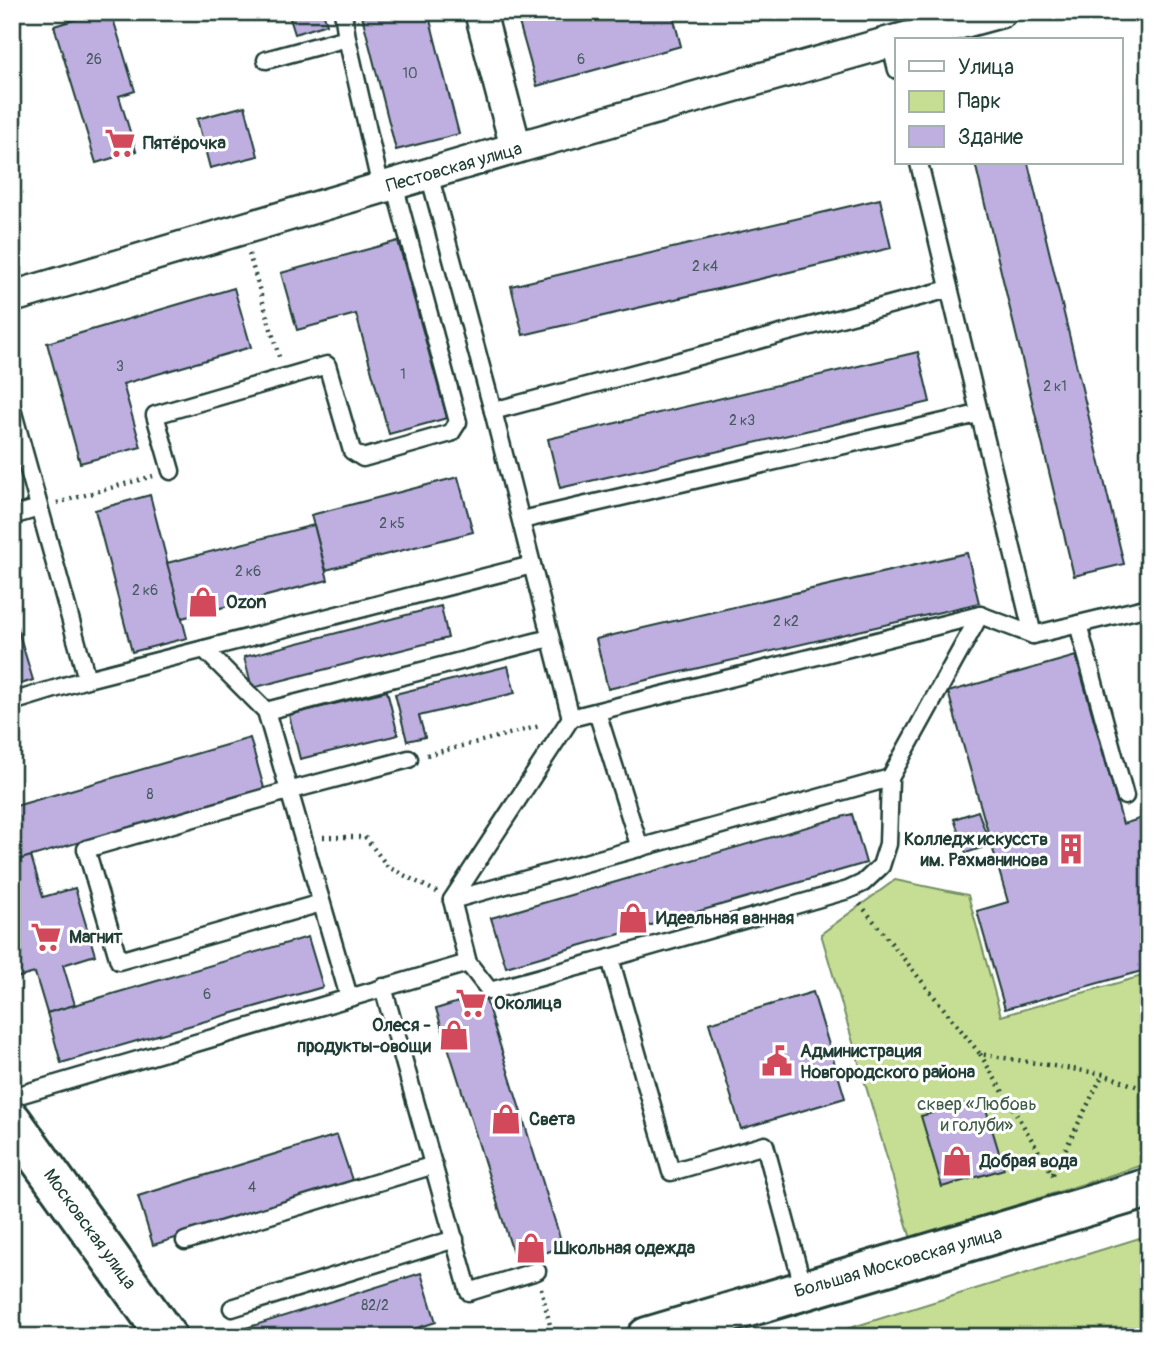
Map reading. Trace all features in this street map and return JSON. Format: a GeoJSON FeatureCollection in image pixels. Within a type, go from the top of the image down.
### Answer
{"type":"FeatureCollection","features":[{"type":"Feature","properties":{"kind":"main road","name":"Московская улица"},"geometry":{"type":"LineString","coordinates":[[12,1121],[167,1337]]}},
{"type":"Feature","properties":{"kind":"main road","name":"Большая Московская улица"},"geometry":{"type":"LineString","coordinates":[[647,1337],[1149,1188]]}},
{"type":"Feature","properties":{"kind":"street"},"geometry":{"type":"LineString","coordinates":[[480,12],[516,148]]}},
{"type":"Feature","properties":{"kind":"street","name":"Пестовская улица"},"geometry":{"type":"LineString","coordinates":[[924,38],[1001,12]]}},
{"type":"Feature","properties":{"kind":"street","name":"Пестовская улица"},"geometry":{"type":"LineString","coordinates":[[12,297],[516,148],[895,48]]}},
{"type":"Feature","properties":{"kind":"lane"},"geometry":{"type":"LineString","coordinates":[[171,471],[155,415],[327,365],[352,451],[363,458],[451,433],[458,422],[388,186],[347,38],[343,12]]}},
{"type":"Feature","properties":{"kind":"lane"},"geometry":{"type":"LineString","coordinates":[[266,60],[347,38]]}},
{"type":"Feature","properties":{"kind":"lane"},"geometry":{"type":"LineString","coordinates":[[919,164],[1032,635]]}},
{"type":"Feature","properties":{"kind":"lane"},"geometry":{"type":"LineString","coordinates":[[429,174],[494,411],[571,718]]}},
{"type":"Feature","properties":{"kind":"lane"},"geometry":{"type":"LineString","coordinates":[[494,411],[948,289]]}},
{"type":"Feature","properties":{"kind":"lane"},"geometry":{"type":"LineString","coordinates":[[12,409],[86,679]]}},
{"type":"Feature","properties":{"kind":"lane"},"geometry":{"type":"LineString","coordinates":[[522,520],[978,414]]}},
{"type":"Feature","properties":{"kind":"lane"},"geometry":{"type":"LineString","coordinates":[[12,516],[40,508]]}},
{"type":"Feature","properties":{"kind":"lane"},"geometry":{"type":"LineString","coordinates":[[12,702],[86,679],[531,565]]}},
{"type":"Feature","properties":{"kind":"lane"},"geometry":{"type":"LineString","coordinates":[[980,615],[890,778],[888,844],[881,866],[863,883],[848,890],[490,991],[468,962],[452,900],[571,718],[980,615],[1032,635],[1149,607]]}},
{"type":"Feature","properties":{"kind":"lane"},"geometry":{"type":"LineString","coordinates":[[1077,624],[1125,796]]}},
{"type":"Feature","properties":{"kind":"lane"},"geometry":{"type":"LineString","coordinates":[[266,711],[551,638]]}},
{"type":"Feature","properties":{"kind":"lane"},"geometry":{"type":"LineString","coordinates":[[204,649],[266,711],[349,997]]}},
{"type":"Feature","properties":{"kind":"lane"},"geometry":{"type":"LineString","coordinates":[[597,712],[640,848]]}},
{"type":"Feature","properties":{"kind":"lane"},"geometry":{"type":"LineString","coordinates":[[321,903],[119,961],[86,849],[288,791],[409,760]]}},
{"type":"Feature","properties":{"kind":"lane"},"geometry":{"type":"LineString","coordinates":[[452,900],[890,778]]}},
{"type":"Feature","properties":{"kind":"lane"},"geometry":{"type":"LineString","coordinates":[[610,958],[671,1172],[765,1145],[803,1290]]}},
{"type":"Feature","properties":{"kind":"lane"},"geometry":{"type":"LineString","coordinates":[[12,1097],[468,962]]}},
{"type":"Feature","properties":{"kind":"lane"},"geometry":{"type":"LineString","coordinates":[[383,987],[469,1292],[537,1271]]}},
{"type":"Feature","properties":{"kind":"lane"},"geometry":{"type":"LineString","coordinates":[[185,1241],[434,1165]]}},
{"type":"Feature","properties":{"kind":"lane"},"geometry":{"type":"LineString","coordinates":[[232,1308],[455,1239]]}},
{"type":"Feature","properties":{"kind":"path"},"geometry":{"type":"LineString","coordinates":[[242,229],[285,378]]}},
{"type":"Feature","properties":{"kind":"path"},"geometry":{"type":"LineString","coordinates":[[40,508],[171,471]]}},
{"type":"Feature","properties":{"kind":"path"},"geometry":{"type":"LineString","coordinates":[[409,760],[571,718]]}},
{"type":"Feature","properties":{"kind":"path"},"geometry":{"type":"LineString","coordinates":[[301,837],[365,837],[388,867],[452,900]]}},
{"type":"Feature","properties":{"kind":"path"},"geometry":{"type":"LineString","coordinates":[[848,890],[980,1054],[1052,1175],[1103,1074]]}},
{"type":"Feature","properties":{"kind":"path"},"geometry":{"type":"LineString","coordinates":[[980,1054],[1103,1074],[1149,1091]]}},
{"type":"Feature","properties":{"kind":"path"},"geometry":{"type":"LineString","coordinates":[[537,1271],[550,1325]]}},
{"type":"Feature","properties":{"kind":"green space","name":"сквер «Любовь и голуби»"},"geometry":{"type":"Polygon","coordinates":[[[895,880],[968,895],[1001,1016],[1149,974],[1149,1163],[911,1239],[821,934],[895,880]]]}},
{"type":"Feature","properties":{"kind":"green space"},"geometry":{"type":"Polygon","coordinates":[[[1149,1235],[1149,1337],[821,1337],[1149,1235]]]}},
{"type":"Feature","properties":{"kind":"building"},"geometry":{"type":"Polygon","coordinates":[[[100,12],[111,12],[135,91],[119,96],[136,151],[96,163],[54,26],[100,12]]]}},
{"type":"Feature","properties":{"kind":"building"},"geometry":{"type":"Polygon","coordinates":[[[288,12],[323,12],[327,24],[295,34],[288,12]]]}},
{"type":"Feature","properties":{"kind":"building"},"geometry":{"type":"Polygon","coordinates":[[[361,12],[428,12],[459,134],[396,150],[361,12]]]}},
{"type":"Feature","properties":{"kind":"building"},"geometry":{"type":"Polygon","coordinates":[[[516,12],[581,12],[584,20],[612,12],[672,12],[681,46],[537,86],[516,12]]]}},
{"type":"Feature","properties":{"kind":"building"},"geometry":{"type":"Polygon","coordinates":[[[245,106],[258,156],[210,168],[197,119],[245,106]]]}},
{"type":"Feature","properties":{"kind":"building"},"geometry":{"type":"Polygon","coordinates":[[[975,164],[1028,164],[1124,564],[1074,576],[975,164]]]}},
{"type":"Feature","properties":{"kind":"building"},"geometry":{"type":"Polygon","coordinates":[[[880,199],[891,248],[523,335],[511,286],[880,199]]]}},
{"type":"Feature","properties":{"kind":"building"},"geometry":{"type":"Polygon","coordinates":[[[398,241],[447,418],[389,434],[356,314],[297,330],[281,273],[398,241]]]}},
{"type":"Feature","properties":{"kind":"building"},"geometry":{"type":"Polygon","coordinates":[[[234,288],[251,347],[123,384],[141,447],[80,463],[47,343],[234,288]]]}},
{"type":"Feature","properties":{"kind":"building"},"geometry":{"type":"Polygon","coordinates":[[[918,352],[930,402],[560,488],[548,439],[918,352]]]}},
{"type":"Feature","properties":{"kind":"building"},"geometry":{"type":"Polygon","coordinates":[[[458,477],[473,532],[326,570],[311,515],[458,477]]]}},
{"type":"Feature","properties":{"kind":"building"},"geometry":{"type":"Polygon","coordinates":[[[150,495],[187,638],[132,652],[95,510],[150,495]]]}},
{"type":"Feature","properties":{"kind":"building"},"geometry":{"type":"Polygon","coordinates":[[[314,525],[328,580],[182,618],[167,563],[314,525]]]}},
{"type":"Feature","properties":{"kind":"building"},"geometry":{"type":"Polygon","coordinates":[[[967,553],[979,603],[608,689],[596,639],[967,553]]]}},
{"type":"Feature","properties":{"kind":"building"},"geometry":{"type":"Polygon","coordinates":[[[441,606],[448,638],[252,688],[244,657],[441,606]]]}},
{"type":"Feature","properties":{"kind":"building"},"geometry":{"type":"Polygon","coordinates":[[[12,610],[33,680],[12,687],[12,610]]]}},
{"type":"Feature","properties":{"kind":"building","name":"Колледж искусств им. Рахманинова"},"geometry":{"type":"Polygon","coordinates":[[[1076,656],[1123,824],[1149,816],[1149,969],[1005,1009],[977,911],[1008,902],[948,692],[1076,656]]]}},
{"type":"Feature","properties":{"kind":"building"},"geometry":{"type":"Polygon","coordinates":[[[508,666],[515,693],[419,716],[425,737],[407,741],[395,694],[508,666]]]}},
{"type":"Feature","properties":{"kind":"building"},"geometry":{"type":"Polygon","coordinates":[[[387,691],[398,735],[300,759],[289,715],[387,691]]]}},
{"type":"Feature","properties":{"kind":"building"},"geometry":{"type":"Polygon","coordinates":[[[250,738],[264,788],[12,862],[12,807],[250,738]]]}},
{"type":"Feature","properties":{"kind":"building"},"geometry":{"type":"Polygon","coordinates":[[[978,811],[990,845],[966,853],[954,819],[978,811]]]}},
{"type":"Feature","properties":{"kind":"building"},"geometry":{"type":"Polygon","coordinates":[[[852,814],[866,863],[506,967],[491,918],[852,814]]]}},
{"type":"Feature","properties":{"kind":"building"},"geometry":{"type":"Polygon","coordinates":[[[31,856],[43,897],[75,888],[95,955],[63,965],[75,1005],[47,1013],[35,973],[16,978],[12,966],[12,906],[15,905],[12,896],[12,862],[31,856]]]}},
{"type":"Feature","properties":{"kind":"building"},"geometry":{"type":"Polygon","coordinates":[[[308,937],[323,987],[61,1063],[47,1013],[308,937]]]}},
{"type":"Feature","properties":{"kind":"building","name":"Администрация Новгородского района"},"geometry":{"type":"Polygon","coordinates":[[[813,992],[845,1098],[741,1129],[709,1023],[813,992]]]}},
{"type":"Feature","properties":{"kind":"building"},"geometry":{"type":"Polygon","coordinates":[[[484,994],[563,1247],[516,1262],[436,1009],[484,994]]]}},
{"type":"Feature","properties":{"kind":"building"},"geometry":{"type":"Polygon","coordinates":[[[983,1099],[1004,1169],[942,1187],[921,1116],[983,1099]]]}},
{"type":"Feature","properties":{"kind":"building"},"geometry":{"type":"Polygon","coordinates":[[[337,1135],[353,1183],[153,1245],[138,1196],[337,1135]]]}},
{"type":"Feature","properties":{"kind":"building"},"geometry":{"type":"Polygon","coordinates":[[[421,1273],[436,1322],[389,1337],[224,1337],[224,1335],[421,1273]]]}},
{"type":"Feature","properties":{"kind":"place","name":"Пятёрочка"},"geometry":{"type":"Point","coordinates":[120,143]}},
{"type":"Feature","properties":{"kind":"place","name":"Ozon"},"geometry":{"type":"Point","coordinates":[203,602]}},
{"type":"Feature","properties":{"kind":"place","name":"Колледж искусств им. Рахманинова"},"geometry":{"type":"Point","coordinates":[1071,849]}},
{"type":"Feature","properties":{"kind":"place","name":"Идеальная ванная"},"geometry":{"type":"Point","coordinates":[633,918]}},
{"type":"Feature","properties":{"kind":"place","name":"Магнит"},"geometry":{"type":"Point","coordinates":[46,937]}},
{"type":"Feature","properties":{"kind":"place","name":"Околица"},"geometry":{"type":"Point","coordinates":[471,1003]}},
{"type":"Feature","properties":{"kind":"place","name":"Олеся - продукты-овощи"},"geometry":{"type":"Point","coordinates":[454,1035]}},
{"type":"Feature","properties":{"kind":"place","name":"Администрация Новгородского района"},"geometry":{"type":"Point","coordinates":[777,1061]}},
{"type":"Feature","properties":{"kind":"place","name":"Света"},"geometry":{"type":"Point","coordinates":[506,1119]}},
{"type":"Feature","properties":{"kind":"place","name":"Добрая вода"},"geometry":{"type":"Point","coordinates":[957,1161]}},
{"type":"Feature","properties":{"kind":"place","name":"Школьная одежда"},"geometry":{"type":"Point","coordinates":[531,1248]}}]}
